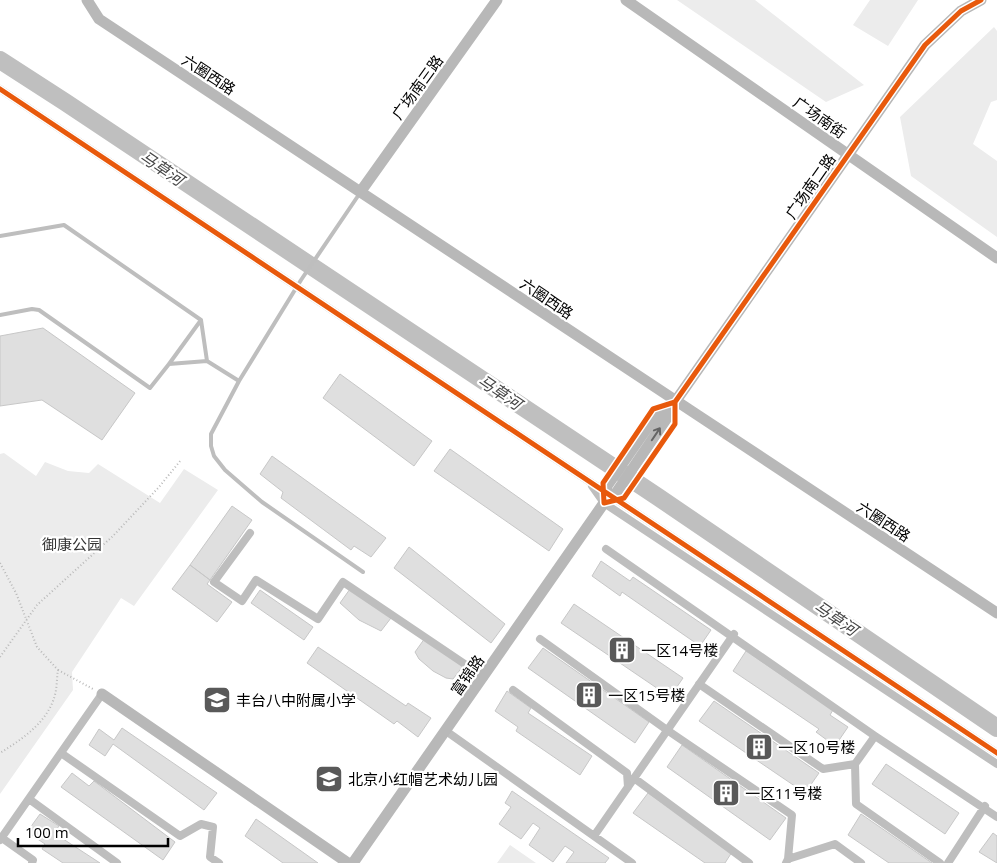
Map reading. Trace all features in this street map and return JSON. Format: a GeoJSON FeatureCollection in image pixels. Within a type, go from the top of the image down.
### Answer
{"type":"FeatureCollection","features":[{"type":"Feature","properties":{"kind":"street","name":"六圈西路"},"geometry":{"type":"LineString","coordinates":[[87,0],[98,19],[997,613]]}},
{"type":"Feature","properties":{"kind":"street","name":"广场南三路"},"geometry":{"type":"LineString","coordinates":[[361,191],[497,0]]}},
{"type":"Feature","properties":{"kind":"street","name":"广场南街"},"geometry":{"type":"LineString","coordinates":[[626,0],[997,258]]}},
{"type":"Feature","properties":{"kind":"street","name":"广场南二路"},"geometry":{"type":"LineString","coordinates":[[675,402],[925,45],[961,11],[981,0]]}},
{"type":"Feature","properties":{"kind":"street"},"geometry":{"type":"LineString","coordinates":[[0,89],[299,284],[587,480],[997,753]]}},
{"type":"Feature","properties":{"kind":"street","name":"富锦路"},"geometry":{"type":"LineString","coordinates":[[353,863],[484,677],[630,463],[667,418],[675,402]]}},
{"type":"Feature","properties":{"kind":"street"},"geometry":{"type":"LineString","coordinates":[[609,494],[997,764]]}},
{"type":"Feature","properties":{"kind":"street"},"geometry":{"type":"LineString","coordinates":[[250,533],[214,582],[242,601],[256,580],[318,619],[343,582],[484,677]]}},
{"type":"Feature","properties":{"kind":"street"},"geometry":{"type":"LineString","coordinates":[[606,549],[733,635],[875,736],[985,806],[997,817]]}},
{"type":"Feature","properties":{"kind":"street"},"geometry":{"type":"LineString","coordinates":[[594,836],[733,635]]}},
{"type":"Feature","properties":{"kind":"street"},"geometry":{"type":"LineString","coordinates":[[540,639],[792,815],[787,861],[835,844],[861,863]]}},
{"type":"Feature","properties":{"kind":"street"},"geometry":{"type":"LineString","coordinates":[[699,684],[823,769],[855,764]]}},
{"type":"Feature","properties":{"kind":"street"},"geometry":{"type":"LineString","coordinates":[[513,690],[627,773],[628,787]]}},
{"type":"Feature","properties":{"kind":"street"},"geometry":{"type":"LineString","coordinates":[[32,863],[33,860],[1,839],[102,694],[348,863]]}},
{"type":"Feature","properties":{"kind":"street"},"geometry":{"type":"LineString","coordinates":[[446,731],[632,863]]}},
{"type":"Feature","properties":{"kind":"street"},"geometry":{"type":"LineString","coordinates":[[875,736],[855,764],[856,804],[940,863]]}},
{"type":"Feature","properties":{"kind":"street"},"geometry":{"type":"LineString","coordinates":[[61,753],[180,836],[201,824],[214,827],[210,857],[219,863]]}},
{"type":"Feature","properties":{"kind":"street"},"geometry":{"type":"LineString","coordinates":[[634,778],[749,863]]}},
{"type":"Feature","properties":{"kind":"street"},"geometry":{"type":"LineString","coordinates":[[29,798],[117,863]]}},
{"type":"Feature","properties":{"kind":"street"},"geometry":{"type":"LineString","coordinates":[[948,863],[985,806]]}},
{"type":"Feature","properties":{"kind":"lane"},"geometry":{"type":"LineString","coordinates":[[361,191],[299,284],[239,380],[211,434],[211,446],[214,456],[225,470],[262,502],[363,572]]}},
{"type":"Feature","properties":{"kind":"lane"},"geometry":{"type":"LineString","coordinates":[[0,236],[64,225],[201,320],[207,361]]}},
{"type":"Feature","properties":{"kind":"lane"},"geometry":{"type":"LineString","coordinates":[[0,315],[32,309],[40,310],[150,388],[201,320]]}},
{"type":"Feature","properties":{"kind":"lane"},"geometry":{"type":"LineString","coordinates":[[169,364],[207,361],[239,380]]}},
{"type":"Feature","properties":{"kind":"path"},"geometry":{"type":"LineString","coordinates":[[0,657],[37,605],[113,536],[159,487],[181,460]]}},
{"type":"Feature","properties":{"kind":"path"},"geometry":{"type":"LineString","coordinates":[[0,563],[16,593],[37,647],[58,670],[102,694]]}},
{"type":"Feature","properties":{"kind":"path"},"geometry":{"type":"LineString","coordinates":[[0,753],[26,737],[45,716],[56,691],[58,670]]}},
{"type":"Feature","properties":{"kind":"green space"},"geometry":{"type":"Polygon","coordinates":[[[677,0],[755,0],[864,85],[826,102],[677,0]]]}},
{"type":"Feature","properties":{"kind":"green space"},"geometry":{"type":"Polygon","coordinates":[[[870,0],[918,0],[888,46],[853,25],[870,0]]]}},
{"type":"Feature","properties":{"kind":"green space"},"geometry":{"type":"Polygon","coordinates":[[[994,27],[997,31],[997,100],[991,102],[973,144],[997,161],[997,237],[911,176],[900,117],[994,27]]]}},
{"type":"Feature","properties":{"kind":"green space","name":"御康公园"},"geometry":{"type":"Polygon","coordinates":[[[4,453],[36,476],[45,462],[68,471],[89,473],[98,464],[160,503],[184,469],[218,490],[134,606],[121,598],[72,672],[73,690],[0,794],[0,454],[4,453]]]}},
{"type":"Feature","properties":{"kind":"green space"},"geometry":{"type":"Polygon","coordinates":[[[510,845],[536,863],[497,863],[510,845]]]}},
{"type":"Feature","properties":{"kind":"building"},"geometry":{"type":"Polygon","coordinates":[[[43,328],[135,393],[102,440],[42,400],[0,406],[0,336],[43,328]]]}},
{"type":"Feature","properties":{"kind":"building"},"geometry":{"type":"Polygon","coordinates":[[[340,374],[432,441],[414,466],[323,398],[340,374]]]}},
{"type":"Feature","properties":{"kind":"building"},"geometry":{"type":"Polygon","coordinates":[[[450,449],[563,529],[549,551],[434,471],[450,449]]]}},
{"type":"Feature","properties":{"kind":"building"},"geometry":{"type":"Polygon","coordinates":[[[272,456],[386,538],[371,557],[354,546],[351,550],[281,498],[283,492],[260,474],[272,456]]]}},
{"type":"Feature","properties":{"kind":"building"},"geometry":{"type":"Polygon","coordinates":[[[232,506],[252,520],[210,580],[190,565],[232,506]]]}},
{"type":"Feature","properties":{"kind":"building"},"geometry":{"type":"Polygon","coordinates":[[[409,547],[505,624],[491,643],[394,568],[409,547]]]}},
{"type":"Feature","properties":{"kind":"building"},"geometry":{"type":"Polygon","coordinates":[[[601,561],[630,581],[633,577],[711,630],[700,646],[622,592],[620,596],[592,576],[601,561]]]}},
{"type":"Feature","properties":{"kind":"building"},"geometry":{"type":"Polygon","coordinates":[[[190,565],[210,580],[207,584],[232,602],[217,622],[172,589],[190,565]]]}},
{"type":"Feature","properties":{"kind":"building"},"geometry":{"type":"Polygon","coordinates":[[[350,589],[391,618],[381,631],[359,620],[340,603],[350,589]]]}},
{"type":"Feature","properties":{"kind":"building"},"geometry":{"type":"Polygon","coordinates":[[[260,590],[313,627],[304,640],[251,603],[260,590]]]}},
{"type":"Feature","properties":{"kind":"building","name":"一区14号楼"},"geometry":{"type":"Polygon","coordinates":[[[574,604],[683,678],[670,697],[561,623],[574,604]]]}},
{"type":"Feature","properties":{"kind":"building"},"geometry":{"type":"Polygon","coordinates":[[[425,638],[463,666],[453,679],[446,678],[433,671],[419,659],[415,652],[425,638]]]}},
{"type":"Feature","properties":{"kind":"building"},"geometry":{"type":"Polygon","coordinates":[[[318,647],[406,706],[408,703],[431,718],[418,737],[397,721],[394,724],[307,663],[318,647]]]}},
{"type":"Feature","properties":{"kind":"building","name":"一区15号楼"},"geometry":{"type":"Polygon","coordinates":[[[543,648],[649,722],[635,743],[528,668],[543,648]]]}},
{"type":"Feature","properties":{"kind":"building"},"geometry":{"type":"Polygon","coordinates":[[[746,651],[833,710],[830,715],[848,727],[835,746],[816,732],[819,729],[733,671],[746,651]]]}},
{"type":"Feature","properties":{"kind":"building"},"geometry":{"type":"Polygon","coordinates":[[[507,691],[531,708],[528,713],[592,756],[580,775],[516,731],[518,727],[495,711],[507,691]]]}},
{"type":"Feature","properties":{"kind":"building","name":"一区10号楼"},"geometry":{"type":"Polygon","coordinates":[[[714,701],[819,773],[805,793],[699,721],[714,701]]]}},
{"type":"Feature","properties":{"kind":"building"},"geometry":{"type":"Polygon","coordinates":[[[122,728],[217,793],[204,810],[113,744],[105,756],[89,745],[99,729],[114,740],[122,728]]]}},
{"type":"Feature","properties":{"kind":"building","name":"一区11号楼"},"geometry":{"type":"Polygon","coordinates":[[[682,745],[786,818],[770,840],[667,767],[682,745]]]}},
{"type":"Feature","properties":{"kind":"building"},"geometry":{"type":"Polygon","coordinates":[[[886,764],[959,813],[945,834],[872,784],[886,764]]]}},
{"type":"Feature","properties":{"kind":"building"},"geometry":{"type":"Polygon","coordinates":[[[72,773],[89,786],[94,781],[175,842],[163,860],[61,787],[72,773]]]}},
{"type":"Feature","properties":{"kind":"building"},"geometry":{"type":"Polygon","coordinates":[[[512,791],[609,858],[605,863],[566,863],[574,852],[565,846],[553,862],[529,845],[540,828],[533,823],[521,839],[499,824],[511,807],[505,803],[512,791]]]}},
{"type":"Feature","properties":{"kind":"building"},"geometry":{"type":"Polygon","coordinates":[[[648,793],[732,852],[725,863],[705,863],[633,813],[648,793]]]}},
{"type":"Feature","properties":{"kind":"building"},"geometry":{"type":"Polygon","coordinates":[[[40,814],[59,826],[54,833],[100,863],[63,863],[42,849],[45,844],[27,832],[40,814]]]}},
{"type":"Feature","properties":{"kind":"building"},"geometry":{"type":"Polygon","coordinates":[[[861,814],[932,863],[889,863],[848,835],[861,814]]]}},
{"type":"Feature","properties":{"kind":"building"},"geometry":{"type":"Polygon","coordinates":[[[256,819],[318,863],[283,863],[245,836],[256,819]]]}},
{"type":"Feature","properties":{"kind":"building"},"geometry":{"type":"Polygon","coordinates":[[[993,833],[997,836],[997,863],[979,852],[993,833]]]}},
{"type":"Feature","properties":{"kind":"waterway","name":"马草河"},"geometry":{"type":"LineString","coordinates":[[0,60],[658,497],[997,728]]}},
{"type":"Feature","properties":{"kind":"cycle path"},"geometry":{"type":"LineString","coordinates":[[675,402],[925,45],[961,11],[981,0]]}},
{"type":"Feature","properties":{"kind":"cycle path"},"geometry":{"type":"LineString","coordinates":[[0,89],[997,753]]}},
{"type":"Feature","properties":{"kind":"cycle path"},"geometry":{"type":"LineString","coordinates":[[675,402],[675,424],[624,498],[604,503],[603,483],[653,409],[675,402]]}},
{"type":"Feature","properties":{"kind":"place","name":"一区14号楼"},"geometry":{"type":"Point","coordinates":[622,650]}},
{"type":"Feature","properties":{"kind":"place","name":"一区15号楼"},"geometry":{"type":"Point","coordinates":[589,695]}},
{"type":"Feature","properties":{"kind":"place","name":"丰台八中附属小学"},"geometry":{"type":"Point","coordinates":[217,700]}},
{"type":"Feature","properties":{"kind":"place","name":"一区10号楼"},"geometry":{"type":"Point","coordinates":[759,747]}},
{"type":"Feature","properties":{"kind":"place","name":"北京小红帽艺术幼儿园"},"geometry":{"type":"Point","coordinates":[329,779]}},
{"type":"Feature","properties":{"kind":"place","name":"一区11号楼"},"geometry":{"type":"Point","coordinates":[726,793]}}]}
